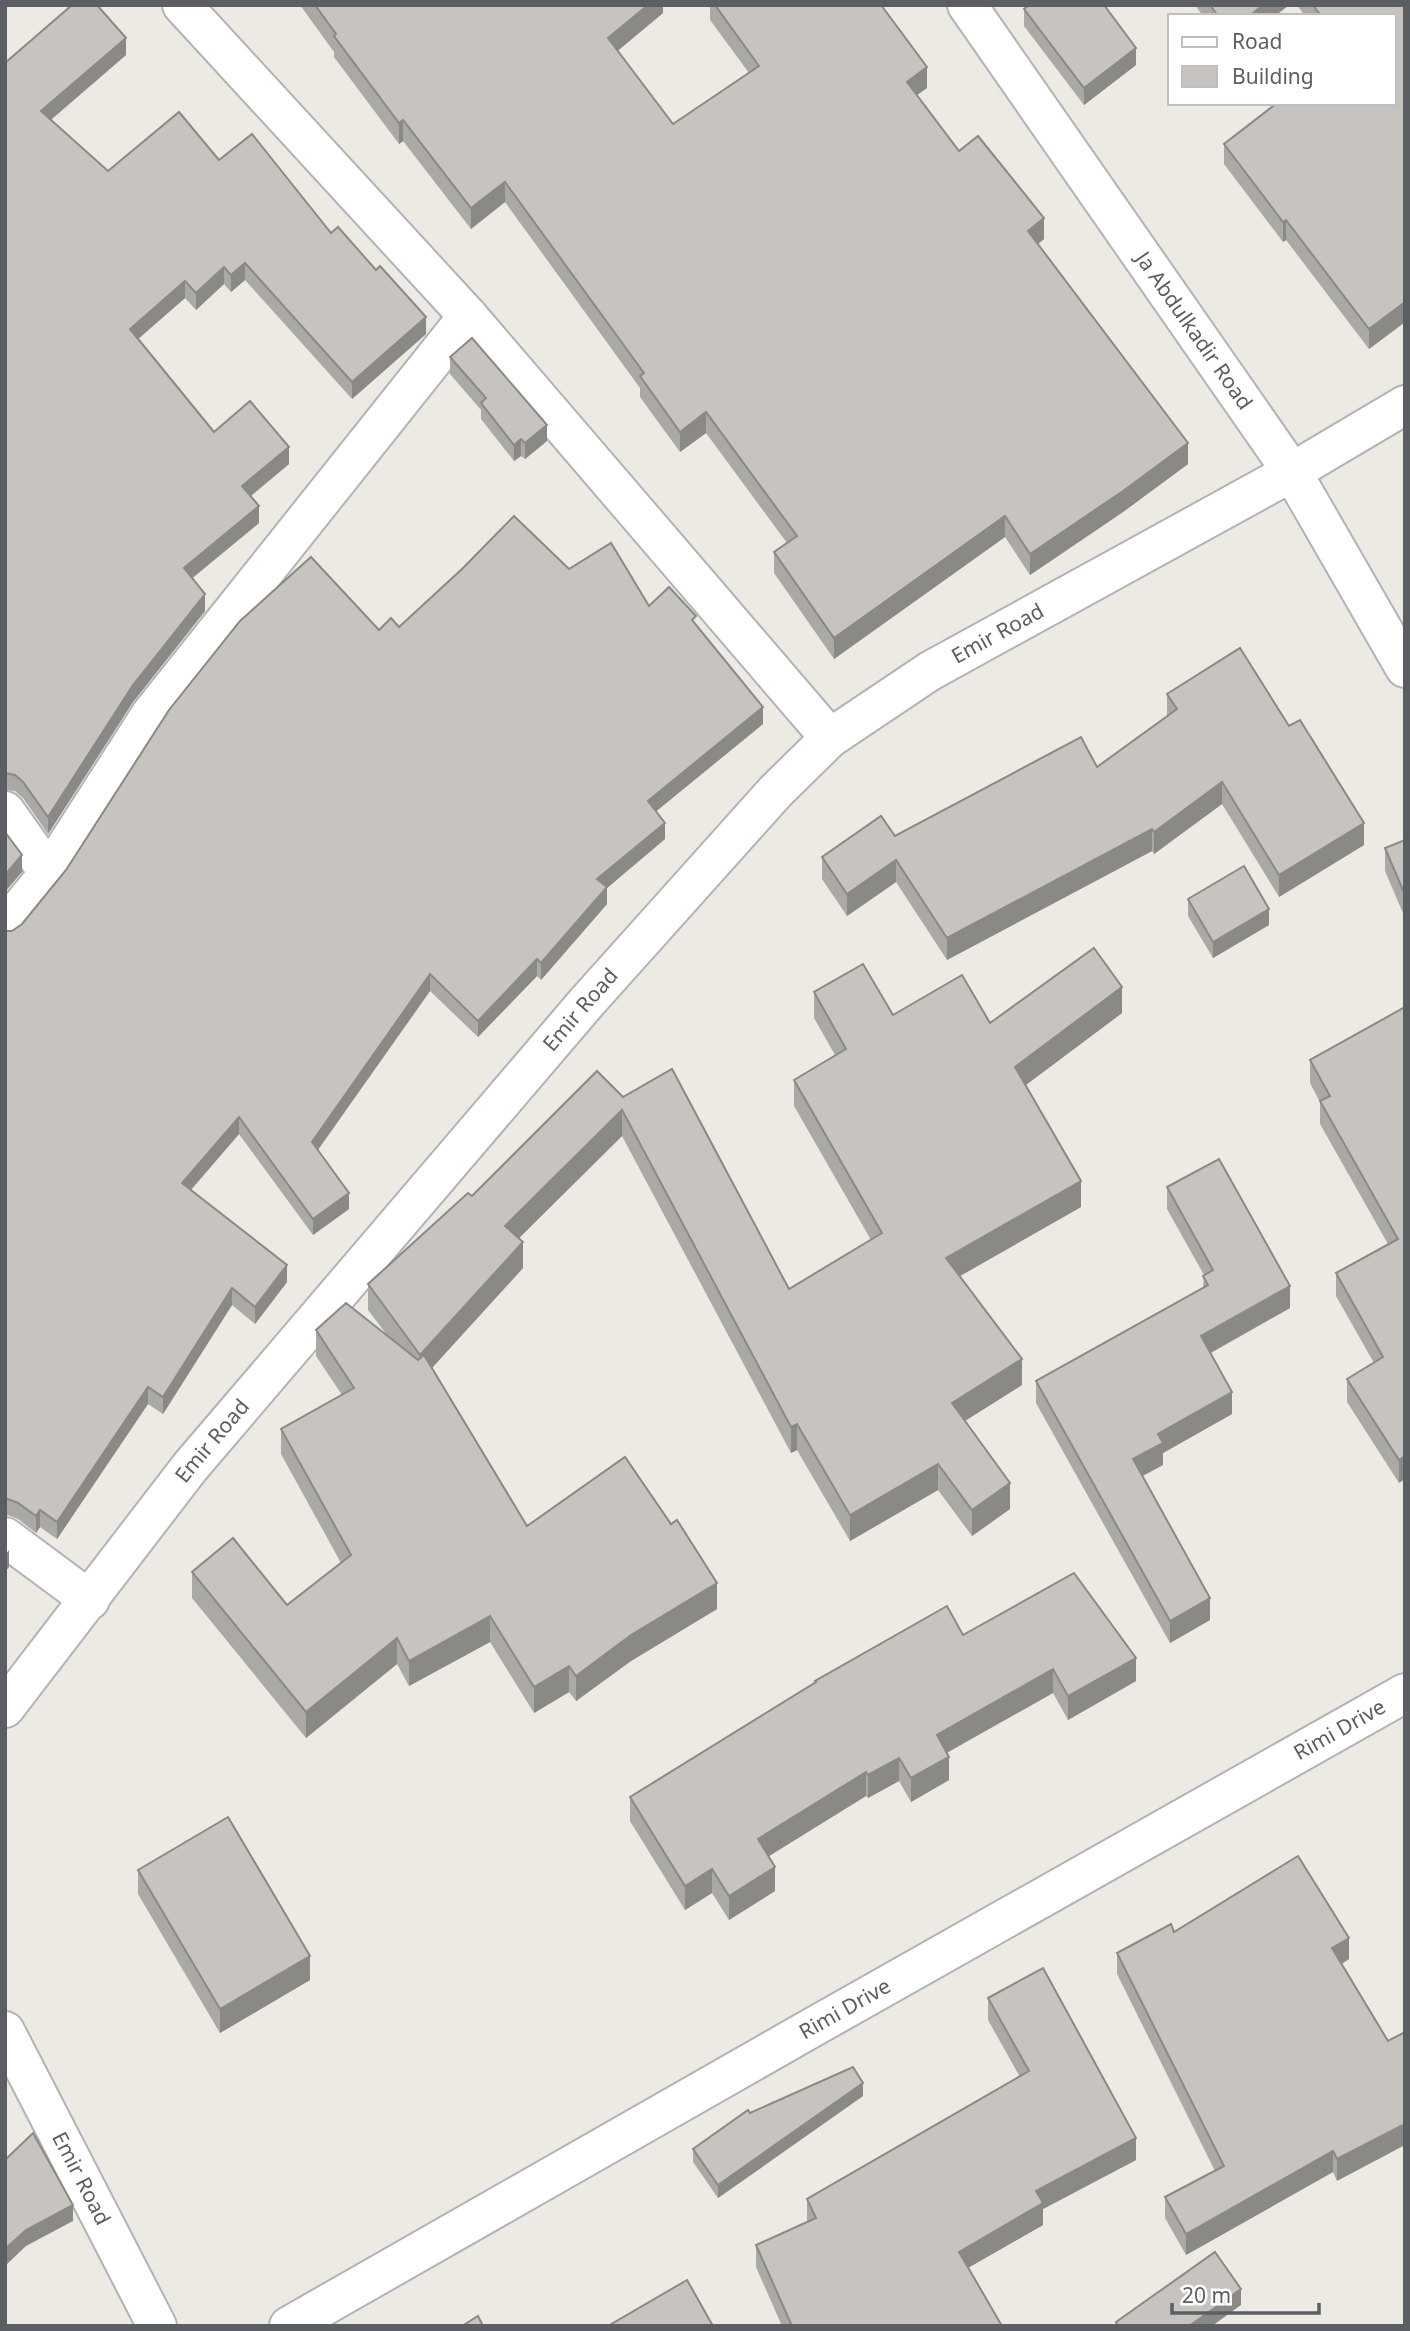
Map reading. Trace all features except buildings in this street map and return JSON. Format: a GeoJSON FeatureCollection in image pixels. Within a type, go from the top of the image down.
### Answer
{"type":"FeatureCollection","features":[{"type":"Feature","properties":{"kind":"street"},"geometry":{"type":"LineString","coordinates":[[182,5],[468,316],[830,738]]}},
{"type":"Feature","properties":{"kind":"street","name":"Ja Abdulkadir Road"},"geometry":{"type":"LineString","coordinates":[[967,5],[1292,472],[1405,668]]}},
{"type":"Feature","properties":{"kind":"street"},"geometry":{"type":"LineString","coordinates":[[5,927],[50,873],[151,714],[468,316]]}},
{"type":"Feature","properties":{"kind":"street","name":"Emir Road"},"geometry":{"type":"LineString","coordinates":[[5,1708],[190,1467],[577,1014],[776,791],[830,738],[930,671],[1292,472],[1405,405]]}},
{"type":"Feature","properties":{"kind":"street"},"geometry":{"type":"LineString","coordinates":[[5,811],[50,873]]}},
{"type":"Feature","properties":{"kind":"street"},"geometry":{"type":"LineString","coordinates":[[5,1537],[90,1600]]}},
{"type":"Feature","properties":{"kind":"street","name":"Rimi Drive"},"geometry":{"type":"LineString","coordinates":[[289,2326],[1405,1693]]}},
{"type":"Feature","properties":{"kind":"street","name":"Emir Road"},"geometry":{"type":"LineString","coordinates":[[5,2031],[157,2326]]}}]}
